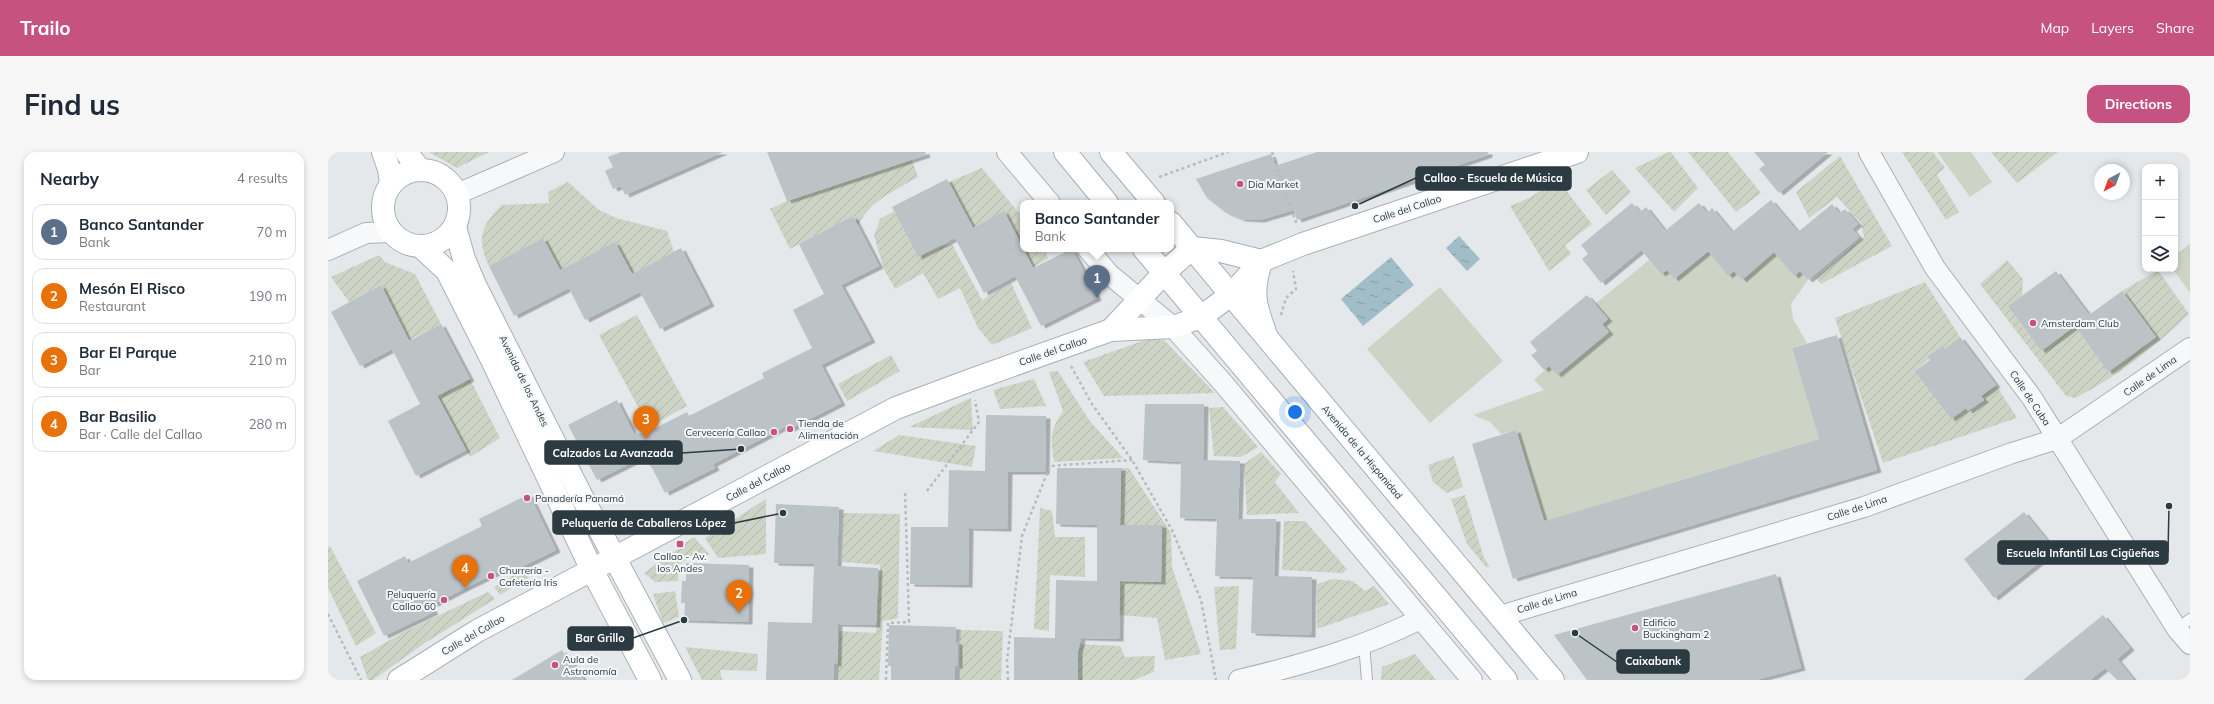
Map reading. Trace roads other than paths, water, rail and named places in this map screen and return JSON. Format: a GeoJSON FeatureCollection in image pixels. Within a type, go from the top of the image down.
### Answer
{"type":"FeatureCollection","features":[{"type":"Feature","properties":{"kind":"main road"},"geometry":{"type":"LineString","coordinates":[[383,152],[389,169],[391,184]]}},
{"type":"Feature","properties":{"kind":"main road"},"geometry":{"type":"LineString","coordinates":[[406,152],[420,170]]}},
{"type":"Feature","properties":{"kind":"main road"},"geometry":{"type":"LineString","coordinates":[[1065,152],[1105,200]]}},
{"type":"Feature","properties":{"kind":"main road"},"geometry":{"type":"LineString","coordinates":[[1111,152],[1151,200]]}},
{"type":"Feature","properties":{"kind":"main road","name":"Calle del Callao"},"geometry":{"type":"LineString","coordinates":[[399,680],[477,631],[615,559],[896,408],[967,381],[1112,330],[1173,327],[1201,317],[1232,294],[1261,261],[1304,244],[1577,152]]}},
{"type":"Feature","properties":{"kind":"main road"},"geometry":{"type":"LineString","coordinates":[[420,170],[432,171],[442,176],[451,184],[457,194],[460,205],[459,216],[455,227],[446,238],[434,244],[420,246],[409,244],[399,239],[391,232],[385,220],[383,208],[385,195],[391,184],[404,174],[420,170]]}},
{"type":"Feature","properties":{"kind":"main road","name":"Avenida de los Andes"},"geometry":{"type":"LineString","coordinates":[[455,227],[464,259],[475,285],[615,559],[680,680]]}},
{"type":"Feature","properties":{"kind":"main road","name":"Avenida de la Hispanidad"},"geometry":{"type":"LineString","coordinates":[[1174,227],[1232,294],[1553,680]]}},
{"type":"Feature","properties":{"kind":"main road","name":"Avenida de los Andes"},"geometry":{"type":"LineString","coordinates":[[420,246],[447,271],[492,360],[592,570],[650,680]]}},
{"type":"Feature","properties":{"kind":"main road"},"geometry":{"type":"LineString","coordinates":[[1192,248],[1221,251],[1261,261],[1254,283],[1256,309],[1266,336]]}},
{"type":"Feature","properties":{"kind":"main road","name":"Calle del Callao"},"geometry":{"type":"LineString","coordinates":[[1112,330],[1164,273],[1192,248]]}},
{"type":"Feature","properties":{"kind":"main road"},"geometry":{"type":"LineString","coordinates":[[1146,252],[1506,680]]}},
{"type":"Feature","properties":{"kind":"street"},"geometry":{"type":"LineString","coordinates":[[457,194],[554,152]]}},
{"type":"Feature","properties":{"kind":"street"},"geometry":{"type":"LineString","coordinates":[[1007,152],[1047,200]]}},
{"type":"Feature","properties":{"kind":"street","name":"Calle de Cuba"},"geometry":{"type":"LineString","coordinates":[[1869,152],[1935,268],[2032,398],[2057,439],[2184,624],[2190,644]]}},
{"type":"Feature","properties":{"kind":"street"},"geometry":{"type":"LineString","coordinates":[[328,250],[366,233],[391,232]]}},
{"type":"Feature","properties":{"kind":"street"},"geometry":{"type":"LineString","coordinates":[[1091,252],[1109,274],[1173,327],[1223,383],[1472,680]]}},
{"type":"Feature","properties":{"kind":"street","name":"Calle de Lima"},"geometry":{"type":"LineString","coordinates":[[1500,616],[1864,507],[2012,453],[2057,439],[2190,348]]}},
{"type":"Feature","properties":{"kind":"street"},"geometry":{"type":"LineString","coordinates":[[1239,680],[1364,644],[1391,634],[1420,619]]}},
{"type":"Feature","properties":{"kind":"lane"},"geometry":{"type":"LineString","coordinates":[[1364,644],[1367,680]]}},
{"type":"Feature","properties":{"kind":"water"},"geometry":{"type":"Polygon","coordinates":[[[1459,236],[1480,259],[1467,271],[1446,248],[1459,236]]]}},
{"type":"Feature","properties":{"kind":"water"},"geometry":{"type":"Polygon","coordinates":[[[1391,257],[1414,285],[1363,326],[1341,299],[1391,257]]]}},
{"type":"Feature","properties":{"kind":"place","name":"Dia Market"},"geometry":{"type":"Point","coordinates":[1240,184]}},
{"type":"Feature","properties":{"kind":"place","name":"Callao - Escuela de Música"},"geometry":{"type":"Point","coordinates":[1355,206]}},
{"type":"Feature","properties":{"kind":"place","name":"Banco Santander"},"geometry":{"type":"Point","coordinates":[1097,298]}},
{"type":"Feature","properties":{"kind":"place","name":"Amsterdam Club"},"geometry":{"type":"Point","coordinates":[2033,323]}},
{"type":"Feature","properties":{"kind":"place","name":"Tienda de Alimentación"},"geometry":{"type":"Point","coordinates":[790,429]}},
{"type":"Feature","properties":{"kind":"place","name":"Cervecería Callao"},"geometry":{"type":"Point","coordinates":[774,432]}},
{"type":"Feature","properties":{"kind":"place","name":"Bar El Parque"},"geometry":{"type":"Point","coordinates":[646,439]}},
{"type":"Feature","properties":{"kind":"place","name":"Calzados La Avanzada"},"geometry":{"type":"Point","coordinates":[741,449]}},
{"type":"Feature","properties":{"kind":"place","name":"Panadería Panamá"},"geometry":{"type":"Point","coordinates":[527,498]}},
{"type":"Feature","properties":{"kind":"place","name":"Escuela Infantil Las Cigüeñas"},"geometry":{"type":"Point","coordinates":[2169,506]}},
{"type":"Feature","properties":{"kind":"place","name":"Peluquería de Caballeros López"},"geometry":{"type":"Point","coordinates":[783,513]}},
{"type":"Feature","properties":{"kind":"place","name":"Callao - Av. los Andes"},"geometry":{"type":"Point","coordinates":[680,544]}},
{"type":"Feature","properties":{"kind":"place","name":"Churrería - Cafetería Iris"},"geometry":{"type":"Point","coordinates":[491,576]}},
{"type":"Feature","properties":{"kind":"place","name":"Bar Basilio"},"geometry":{"type":"Point","coordinates":[465,588]}},
{"type":"Feature","properties":{"kind":"place","name":"Peluquería Callao 60"},"geometry":{"type":"Point","coordinates":[444,600]}},
{"type":"Feature","properties":{"kind":"place","name":"Mesón El Risco"},"geometry":{"type":"Point","coordinates":[739,613]}},
{"type":"Feature","properties":{"kind":"place","name":"Bar Grillo"},"geometry":{"type":"Point","coordinates":[684,620]}},
{"type":"Feature","properties":{"kind":"place","name":"Edificio Buckingham 2"},"geometry":{"type":"Point","coordinates":[1635,628]}},
{"type":"Feature","properties":{"kind":"place","name":"Caixabank"},"geometry":{"type":"Point","coordinates":[1575,633]}},
{"type":"Feature","properties":{"kind":"place","name":"Aula de Astronomía"},"geometry":{"type":"Point","coordinates":[555,665]}}]}
